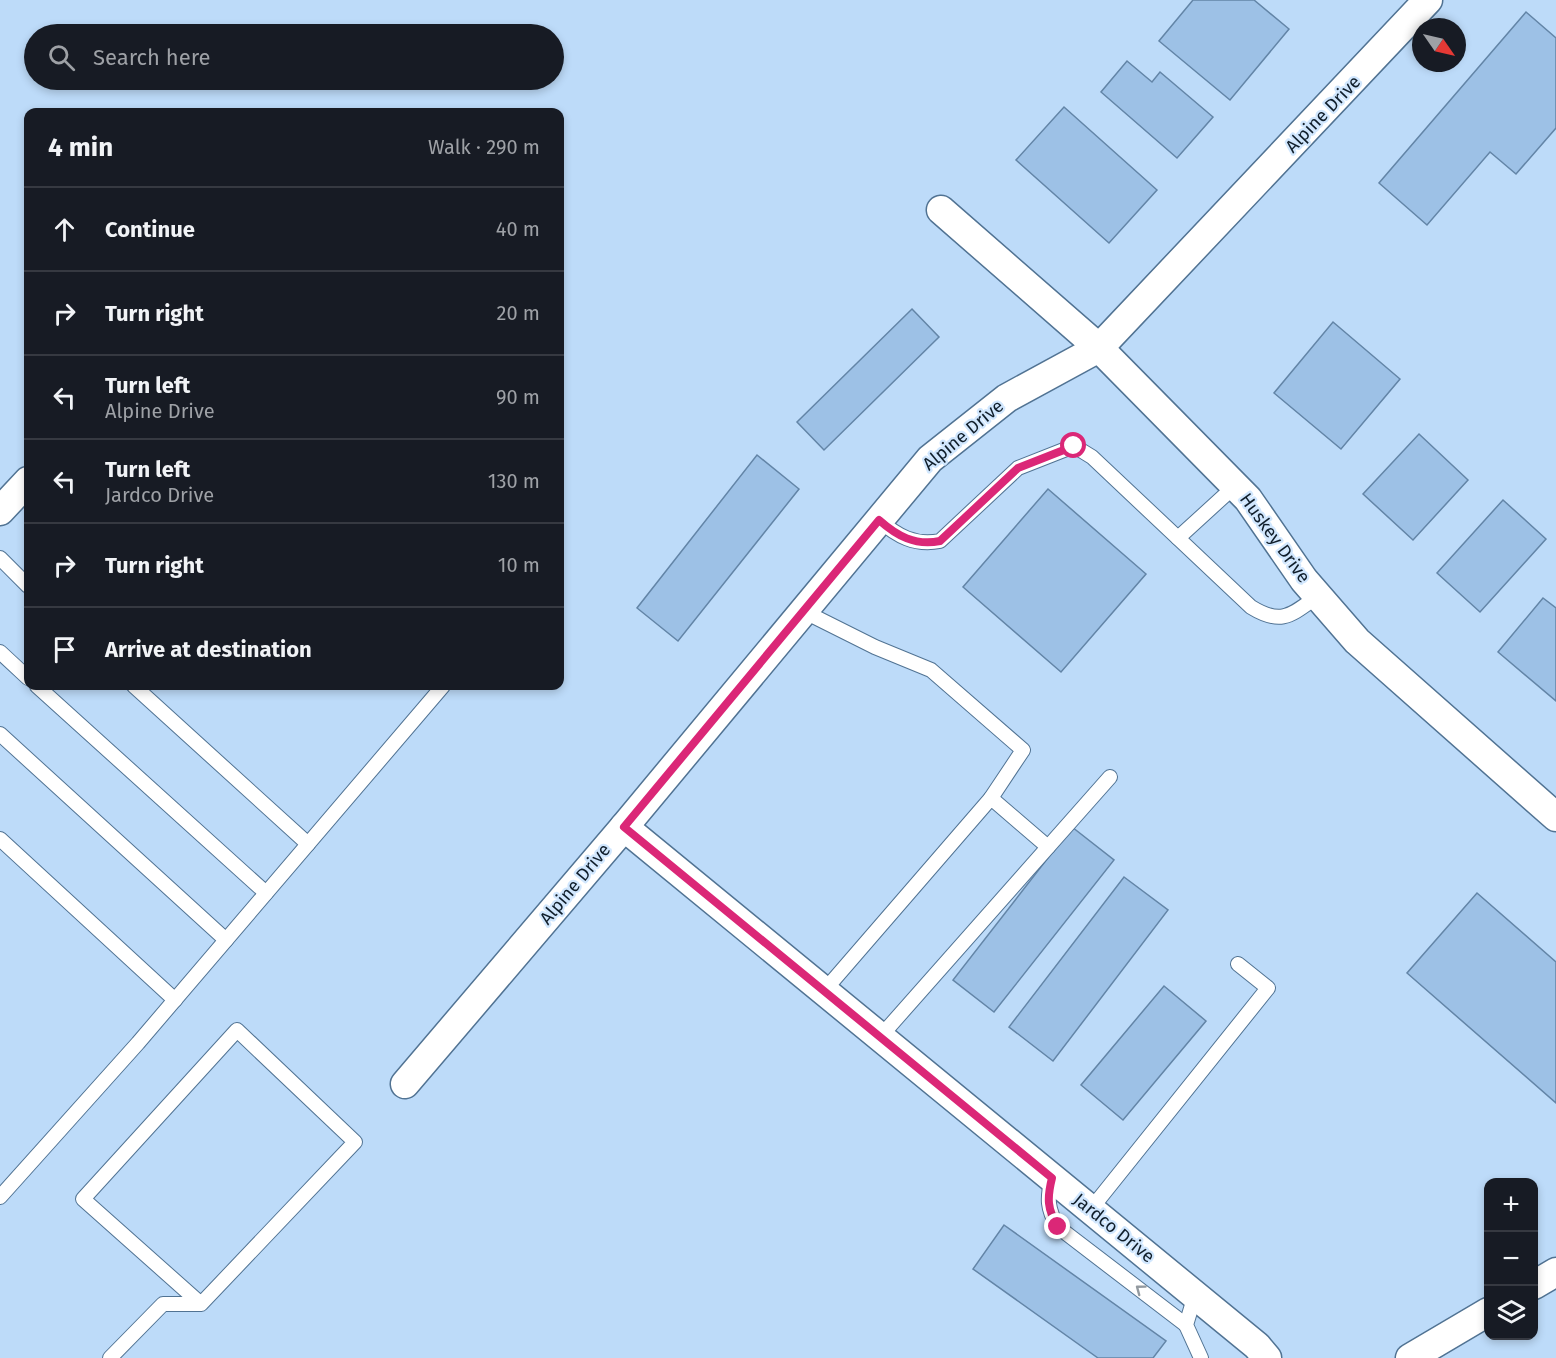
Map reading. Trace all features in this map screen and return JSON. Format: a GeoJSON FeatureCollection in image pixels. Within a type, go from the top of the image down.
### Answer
{"type":"FeatureCollection","features":[{"type":"Feature","properties":{"kind":"street","name":"Alpine Drive"},"geometry":{"type":"LineString","coordinates":[[405,1084],[624,827],[930,459],[1007,398],[1100,348],[1428,0]]}},
{"type":"Feature","properties":{"kind":"street","name":"Huskey Drive"},"geometry":{"type":"LineString","coordinates":[[941,210],[1100,348],[1248,499],[1318,596],[1357,641],[1556,817]]}},
{"type":"Feature","properties":{"kind":"street"},"geometry":{"type":"LineString","coordinates":[[0,511],[24,485]]}},
{"type":"Feature","properties":{"kind":"street","name":"Jardco Drive"},"geometry":{"type":"LineString","coordinates":[[624,827],[1257,1346],[1267,1358]]}},
{"type":"Feature","properties":{"kind":"street"},"geometry":{"type":"LineString","coordinates":[[1538,1282],[1556,1272]]}},
{"type":"Feature","properties":{"kind":"street"},"geometry":{"type":"LineString","coordinates":[[1410,1358],[1484,1314]]}},
{"type":"Feature","properties":{"kind":"lane"},"geometry":{"type":"LineString","coordinates":[[879,520],[893,533],[911,541],[940,541],[1018,468],[1074,446],[1092,458],[1251,607],[1265,615],[1282,619],[1292,615],[1318,596]]}},
{"type":"Feature","properties":{"kind":"lane"},"geometry":{"type":"LineString","coordinates":[[1178,538],[1235,486]]}},
{"type":"Feature","properties":{"kind":"lane"},"geometry":{"type":"LineString","coordinates":[[0,558],[24,582]]}},
{"type":"Feature","properties":{"kind":"lane"},"geometry":{"type":"LineString","coordinates":[[803,611],[875,647],[930,670],[1023,750],[991,798],[824,991]]}},
{"type":"Feature","properties":{"kind":"lane"},"geometry":{"type":"LineString","coordinates":[[0,652],[24,674]]}},
{"type":"Feature","properties":{"kind":"lane"},"geometry":{"type":"LineString","coordinates":[[41,690],[266,893]]}},
{"type":"Feature","properties":{"kind":"lane"},"geometry":{"type":"LineString","coordinates":[[138,690],[308,844]]}},
{"type":"Feature","properties":{"kind":"lane"},"geometry":{"type":"LineString","coordinates":[[0,1197],[175,1000],[440,690]]}},
{"type":"Feature","properties":{"kind":"lane"},"geometry":{"type":"LineString","coordinates":[[0,734],[226,940]]}},
{"type":"Feature","properties":{"kind":"lane"},"geometry":{"type":"LineString","coordinates":[[880,1037],[1110,777]]}},
{"type":"Feature","properties":{"kind":"lane"},"geometry":{"type":"LineString","coordinates":[[991,798],[1048,847]]}},
{"type":"Feature","properties":{"kind":"lane"},"geometry":{"type":"LineString","coordinates":[[0,839],[175,1000]]}},
{"type":"Feature","properties":{"kind":"lane"},"geometry":{"type":"LineString","coordinates":[[1091,1209],[1268,988],[1238,964]]}},
{"type":"Feature","properties":{"kind":"lane"},"geometry":{"type":"LineString","coordinates":[[110,1358],[163,1304],[201,1304],[355,1142],[237,1030],[82,1198],[201,1304]]}},
{"type":"Feature","properties":{"kind":"lane"},"geometry":{"type":"LineString","coordinates":[[1052,1178],[1047,1198],[1050,1214],[1058,1227],[1186,1324],[1201,1358]]}},
{"type":"Feature","properties":{"kind":"lane"},"geometry":{"type":"LineString","coordinates":[[1186,1324],[1195,1295]]}},
{"type":"Feature","properties":{"kind":"building"},"geometry":{"type":"Polygon","coordinates":[[[1193,0],[1254,0],[1289,29],[1230,100],[1159,41],[1193,0]]]}},
{"type":"Feature","properties":{"kind":"building"},"geometry":{"type":"Polygon","coordinates":[[[1526,12],[1556,38],[1556,128],[1516,174],[1490,152],[1427,225],[1379,183],[1526,12]]]}},
{"type":"Feature","properties":{"kind":"building"},"geometry":{"type":"Polygon","coordinates":[[[1127,61],[1152,82],[1160,72],[1213,117],[1177,158],[1101,92],[1127,61]]]}},
{"type":"Feature","properties":{"kind":"building"},"geometry":{"type":"Polygon","coordinates":[[[1064,107],[1157,190],[1109,243],[1016,160],[1064,107]]]}},
{"type":"Feature","properties":{"kind":"building"},"geometry":{"type":"Polygon","coordinates":[[[912,309],[939,337],[824,450],[797,422],[912,309]]]}},
{"type":"Feature","properties":{"kind":"building"},"geometry":{"type":"Polygon","coordinates":[[[1333,322],[1400,379],[1341,449],[1274,393],[1333,322]]]}},
{"type":"Feature","properties":{"kind":"building"},"geometry":{"type":"Polygon","coordinates":[[[1419,434],[1468,480],[1413,540],[1363,494],[1419,434]]]}},
{"type":"Feature","properties":{"kind":"building"},"geometry":{"type":"Polygon","coordinates":[[[757,455],[799,489],[678,641],[637,608],[757,455]]]}},
{"type":"Feature","properties":{"kind":"building"},"geometry":{"type":"Polygon","coordinates":[[[1048,489],[1146,574],[1061,672],[963,587],[1048,489]]]}},
{"type":"Feature","properties":{"kind":"building"},"geometry":{"type":"Polygon","coordinates":[[[1503,500],[1546,539],[1480,612],[1437,573],[1503,500]]]}},
{"type":"Feature","properties":{"kind":"building"},"geometry":{"type":"Polygon","coordinates":[[[1543,598],[1556,608],[1556,701],[1498,652],[1543,598]]]}},
{"type":"Feature","properties":{"kind":"building"},"geometry":{"type":"Polygon","coordinates":[[[1072,827],[1114,860],[994,1012],[953,980],[1072,827]]]}},
{"type":"Feature","properties":{"kind":"building"},"geometry":{"type":"Polygon","coordinates":[[[1124,877],[1168,910],[1053,1061],[1009,1027],[1124,877]]]}},
{"type":"Feature","properties":{"kind":"building"},"geometry":{"type":"Polygon","coordinates":[[[1477,893],[1556,962],[1556,1103],[1407,973],[1477,893]]]}},
{"type":"Feature","properties":{"kind":"building"},"geometry":{"type":"Polygon","coordinates":[[[1164,986],[1206,1021],[1123,1120],[1081,1085],[1164,986]]]}},
{"type":"Feature","properties":{"kind":"building"},"geometry":{"type":"Polygon","coordinates":[[[1004,1225],[1166,1341],[1153,1358],[1098,1358],[973,1269],[1004,1225]]]}},
{"type":"Feature","properties":{"kind":"route"},"geometry":{"type":"LineString","coordinates":[[1058,1227],[1050,1214],[1047,1198],[1052,1178],[624,827],[879,520],[893,533],[911,541],[931,543],[940,541],[1018,468],[1074,446]]}}]}
